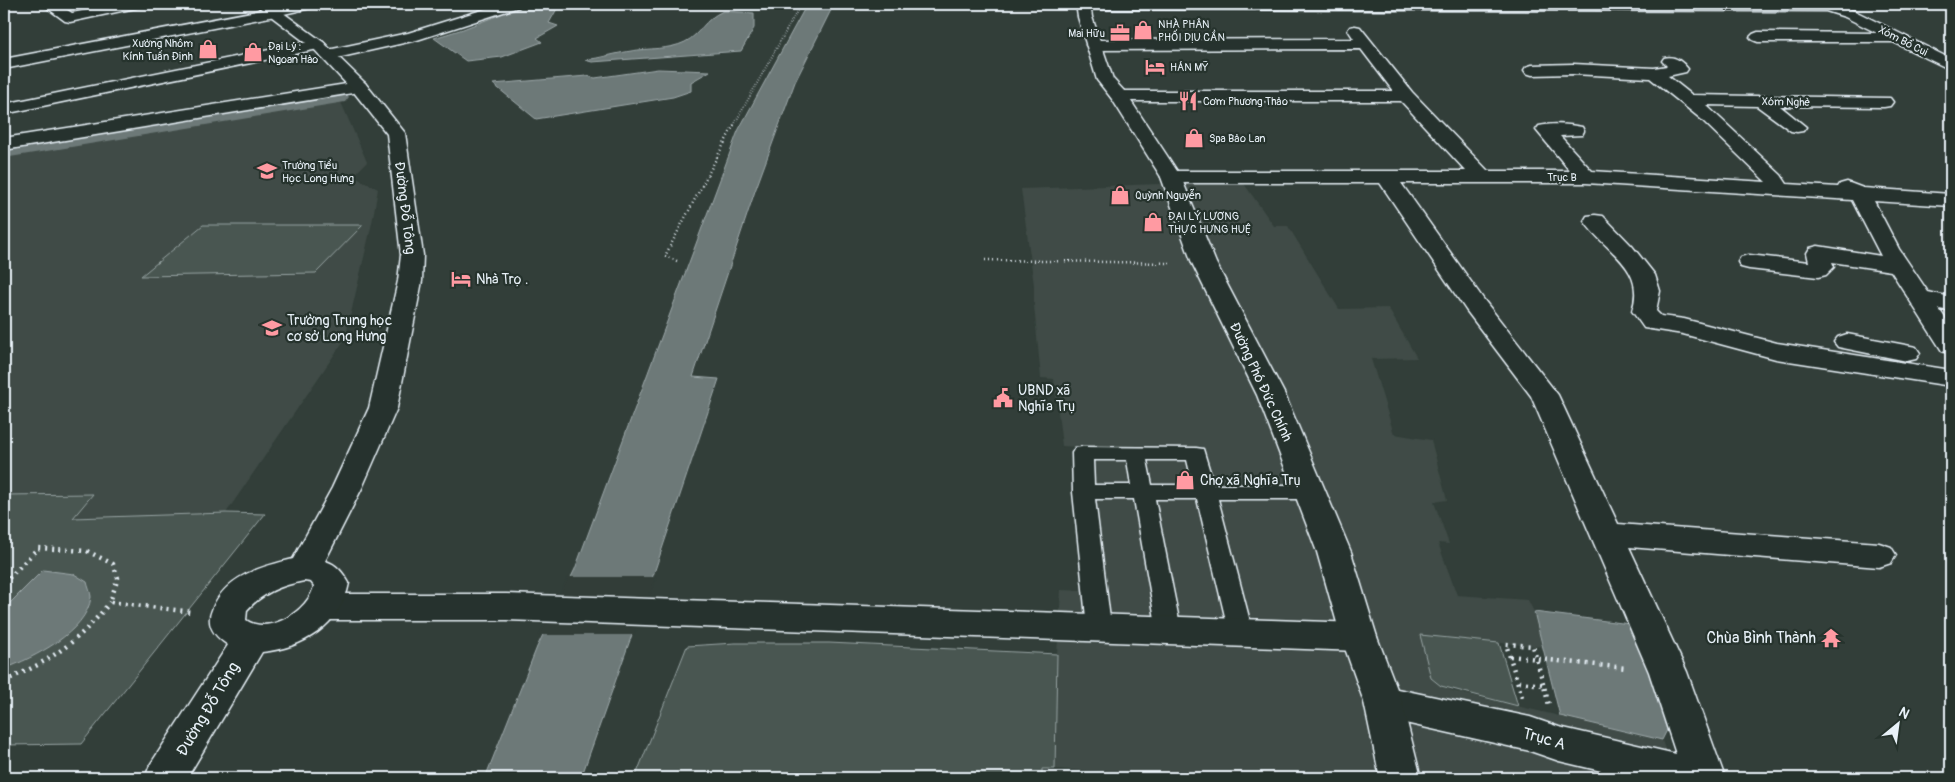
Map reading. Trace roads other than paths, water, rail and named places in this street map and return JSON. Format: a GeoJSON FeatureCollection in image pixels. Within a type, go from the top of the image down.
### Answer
{"type":"FeatureCollection","features":[{"type":"Feature","properties":{"kind":"street"},"geometry":{"type":"LineString","coordinates":[[49,4],[70,18],[135,4]]}},
{"type":"Feature","properties":{"kind":"street"},"geometry":{"type":"LineString","coordinates":[[4,64],[268,8],[310,4]]}},
{"type":"Feature","properties":{"kind":"street"},"geometry":{"type":"LineString","coordinates":[[4,109],[323,50],[412,37],[514,4]]}},
{"type":"Feature","properties":{"kind":"street","name":"Xóm Bồ Cui"},"geometry":{"type":"LineString","coordinates":[[1083,4],[1340,6],[1778,5],[1827,7],[1850,14],[1951,65]]}},
{"type":"Feature","properties":{"kind":"street","name":"Đường Phó Đức Chính"},"geometry":{"type":"LineString","coordinates":[[1083,4],[1105,80],[1119,96],[1171,177],[1204,263],[1271,395],[1334,552],[1360,637],[1383,702],[1401,778]]}},
{"type":"Feature","properties":{"kind":"street"},"geometry":{"type":"LineString","coordinates":[[1340,6],[1364,44],[1406,96],[1483,178]]}},
{"type":"Feature","properties":{"kind":"street","name":"Đường Đỗ Tông"},"geometry":{"type":"LineString","coordinates":[[166,778],[239,628],[232,605],[242,594],[256,584],[279,573],[304,569],[347,488],[383,408],[410,281],[412,255],[396,133],[359,88],[323,50],[268,8]]}},
{"type":"Feature","properties":{"kind":"street"},"geometry":{"type":"LineString","coordinates":[[1758,37],[1897,38]]}},
{"type":"Feature","properties":{"kind":"street"},"geometry":{"type":"LineString","coordinates":[[1094,45],[1364,44]]}},
{"type":"Feature","properties":{"kind":"street"},"geometry":{"type":"LineString","coordinates":[[1532,70],[1572,69],[1654,73],[1680,69],[1670,61]]}},
{"type":"Feature","properties":{"kind":"street"},"geometry":{"type":"LineString","coordinates":[[1654,73],[1707,115],[1777,184]]}},
{"type":"Feature","properties":{"kind":"street"},"geometry":{"type":"LineString","coordinates":[[4,144],[359,88]]}},
{"type":"Feature","properties":{"kind":"street"},"geometry":{"type":"LineString","coordinates":[[1119,96],[1312,89],[1406,96]]}},
{"type":"Feature","properties":{"kind":"street","name":"Xóm Nghè"},"geometry":{"type":"LineString","coordinates":[[1689,100],[1884,102]]}},
{"type":"Feature","properties":{"kind":"street"},"geometry":{"type":"LineString","coordinates":[[1761,102],[1797,127]]}},
{"type":"Feature","properties":{"kind":"street"},"geometry":{"type":"LineString","coordinates":[[1575,131],[1545,130],[1586,177]]}},
{"type":"Feature","properties":{"kind":"street","name":"Trục B"},"geometry":{"type":"LineString","coordinates":[[1171,177],[1586,177],[1826,184],[1846,188],[1860,195]]}},
{"type":"Feature","properties":{"kind":"street"},"geometry":{"type":"LineString","coordinates":[[1387,178],[1475,304],[1544,395],[1668,672],[1705,778]]}},
{"type":"Feature","properties":{"kind":"street"},"geometry":{"type":"LineString","coordinates":[[1860,195],[1951,200]]}},
{"type":"Feature","properties":{"kind":"street"},"geometry":{"type":"LineString","coordinates":[[1860,195],[1898,265],[1951,346]]}},
{"type":"Feature","properties":{"kind":"street"},"geometry":{"type":"LineString","coordinates":[[1595,221],[1638,270],[1647,285],[1648,298],[1644,311],[1653,322],[1684,326],[1776,351],[1951,378]]}},
{"type":"Feature","properties":{"kind":"street"},"geometry":{"type":"LineString","coordinates":[[1749,262],[1818,270],[1822,266],[1818,254],[1898,265]]}},
{"type":"Feature","properties":{"kind":"street"},"geometry":{"type":"LineString","coordinates":[[1920,298],[1951,304]]}},
{"type":"Feature","properties":{"kind":"street"},"geometry":{"type":"LineString","coordinates":[[1847,342],[1951,361]]}},
{"type":"Feature","properties":{"kind":"street"},"geometry":{"type":"LineString","coordinates":[[1606,534],[1879,556]]}},
{"type":"Feature","properties":{"kind":"street"},"geometry":{"type":"LineString","coordinates":[[239,628],[272,637],[292,631],[316,616],[332,596],[332,583],[321,572],[304,569]]}},
{"type":"Feature","properties":{"kind":"street"},"geometry":{"type":"LineString","coordinates":[[324,607],[506,607],[1360,637]]}},
{"type":"Feature","properties":{"kind":"street","name":"Trục A"},"geometry":{"type":"LineString","coordinates":[[1383,702],[1530,734],[1559,744],[1705,778]]}},
{"type":"Feature","properties":{"kind":"lane"},"geometry":{"type":"LineString","coordinates":[[1099,627],[1084,492],[1082,453],[1196,454],[1241,633]]}},
{"type":"Feature","properties":{"kind":"lane"},"geometry":{"type":"LineString","coordinates":[[1136,454],[1169,630]]}},
{"type":"Feature","properties":{"kind":"lane"},"geometry":{"type":"LineString","coordinates":[[1084,492],[1310,492]]}},
{"type":"Feature","properties":{"kind":"waterway"},"geometry":{"type":"LineString","coordinates":[[4,150],[337,97]]}},
{"type":"Feature","properties":{"kind":"place","name":"NHÀ PHÂN PHỐI DỊU CẦN"},"geometry":{"type":"Point","coordinates":[1143,30]}},
{"type":"Feature","properties":{"kind":"place","name":"Mai Hữu"},"geometry":{"type":"Point","coordinates":[1120,33]}},
{"type":"Feature","properties":{"kind":"place","name":"Xưởng Nhôm Kính Tuấn Định"},"geometry":{"type":"Point","coordinates":[208,49]}},
{"type":"Feature","properties":{"kind":"place","name":"Đại Lý : Ngoan Hào"},"geometry":{"type":"Point","coordinates":[253,52]}},
{"type":"Feature","properties":{"kind":"place","name":"HÁN MỸ"},"geometry":{"type":"Point","coordinates":[1155,67]}},
{"type":"Feature","properties":{"kind":"place","name":"Cơm Phương Thảo"},"geometry":{"type":"Point","coordinates":[1188,101]}},
{"type":"Feature","properties":{"kind":"place","name":"Spa Bảo Lan"},"geometry":{"type":"Point","coordinates":[1194,138]}},
{"type":"Feature","properties":{"kind":"place","name":"Trường Tiểu Học Long Hưng"},"geometry":{"type":"Point","coordinates":[267,171]}},
{"type":"Feature","properties":{"kind":"place","name":"Quỳnh Nguyễn"},"geometry":{"type":"Point","coordinates":[1120,195]}},
{"type":"Feature","properties":{"kind":"place","name":"ĐẠI LÝ LƯƠNG THỰC HƯNG HUỆ"},"geometry":{"type":"Point","coordinates":[1153,222]}},
{"type":"Feature","properties":{"kind":"place","name":"Nhà Trọ ."},"geometry":{"type":"Point","coordinates":[461,279]}},
{"type":"Feature","properties":{"kind":"place","name":"Trường Trung học cơ sở Long Hưng"},"geometry":{"type":"Point","coordinates":[272,328]}},
{"type":"Feature","properties":{"kind":"place","name":"UBND xã Nghĩa Trụ"},"geometry":{"type":"Point","coordinates":[1003,398]}},
{"type":"Feature","properties":{"kind":"place","name":"Chợ xã Nghĩa Trụ"},"geometry":{"type":"Point","coordinates":[1185,480]}},
{"type":"Feature","properties":{"kind":"place","name":"Chùa Bình Thành"},"geometry":{"type":"Point","coordinates":[1831,638]}}]}
